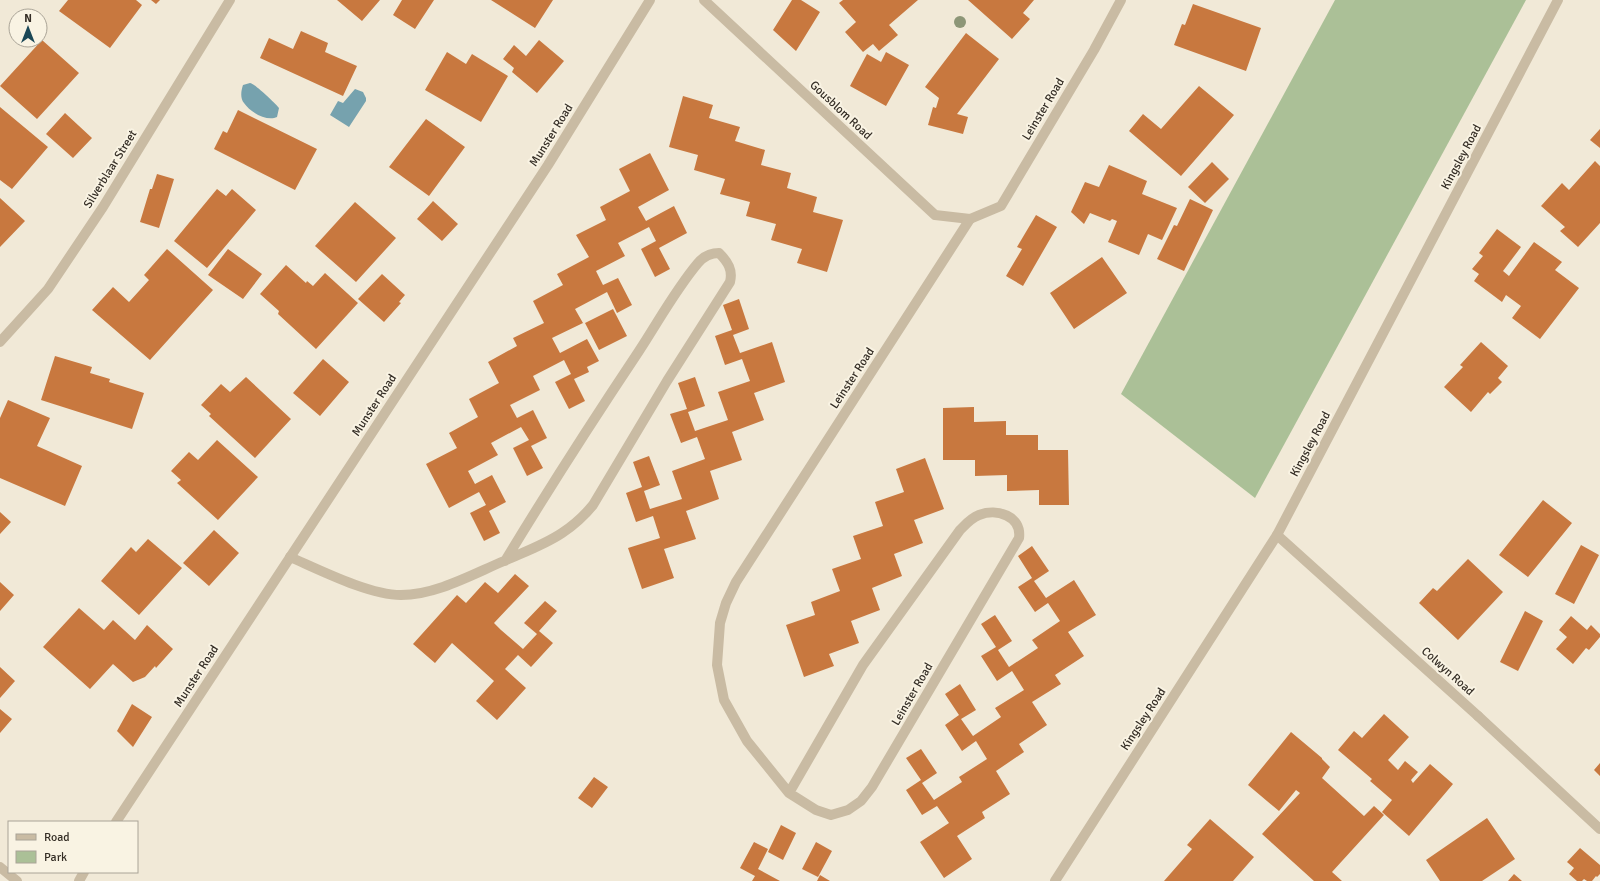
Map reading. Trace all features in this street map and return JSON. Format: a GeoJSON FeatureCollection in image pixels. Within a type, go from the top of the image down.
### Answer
{"type":"FeatureCollection","features":[{"type":"Feature","properties":{"kind":"street","name":"Silverblaar Street"},"geometry":{"type":"LineString","coordinates":[[0,342],[48,289],[103,207],[230,0]]}},
{"type":"Feature","properties":{"kind":"street","name":"Munster Road"},"geometry":{"type":"LineString","coordinates":[[117,821],[548,165],[650,0]]}},
{"type":"Feature","properties":{"kind":"street","name":"Gousblom Road"},"geometry":{"type":"LineString","coordinates":[[704,0],[935,215],[970,218]]}},
{"type":"Feature","properties":{"kind":"street","name":"Leinster Road"},"geometry":{"type":"LineString","coordinates":[[789,793],[863,665],[960,530],[970,519],[990,512],[1000,513],[1011,518],[1020,530],[1019,538],[869,792],[861,801],[848,810],[831,816],[816,810],[789,793],[747,741],[724,700],[718,665],[720,623],[726,603],[736,582],[970,218],[1001,206],[1094,50],[1121,0]]}},
{"type":"Feature","properties":{"kind":"street","name":"Kingsley Road"},"geometry":{"type":"LineString","coordinates":[[1055,881],[1277,535],[1558,0]]}},
{"type":"Feature","properties":{"kind":"street"},"geometry":{"type":"LineString","coordinates":[[290,558],[371,590],[401,595],[424,593],[505,561],[537,547],[561,534],[578,521],[593,505],[667,381],[730,282],[732,275],[730,266],[719,253],[713,253],[706,256],[699,262],[675,296],[577,444],[505,561]]}},
{"type":"Feature","properties":{"kind":"street","name":"Colwyn Road"},"geometry":{"type":"LineString","coordinates":[[1277,535],[1478,716],[1600,829]]}},
{"type":"Feature","properties":{"kind":"street"},"geometry":{"type":"LineString","coordinates":[[0,867],[17,881]]}},
{"type":"Feature","properties":{"kind":"green space"},"geometry":{"type":"Polygon","coordinates":[[[1335,0],[1526,0],[1255,498],[1121,394],[1335,0]]]}},
{"type":"Feature","properties":{"kind":"water"},"geometry":{"type":"Polygon","coordinates":[[[250,83],[270,98],[279,108],[277,117],[268,118],[254,113],[244,103],[241,97],[242,87],[243,85],[250,83]]]}},
{"type":"Feature","properties":{"kind":"water"},"geometry":{"type":"Polygon","coordinates":[[[355,89],[363,92],[366,101],[349,127],[330,115],[338,101],[343,103],[355,89]]]}},
{"type":"Feature","properties":{"kind":"building"},"geometry":{"type":"Polygon","coordinates":[[[68,0],[136,0],[142,5],[110,48],[59,11],[68,0]]]}},
{"type":"Feature","properties":{"kind":"building"},"geometry":{"type":"Polygon","coordinates":[[[151,0],[160,0],[156,4],[151,0]]]}},
{"type":"Feature","properties":{"kind":"building"},"geometry":{"type":"Polygon","coordinates":[[[337,0],[380,0],[362,21],[337,0]]]}},
{"type":"Feature","properties":{"kind":"building"},"geometry":{"type":"Polygon","coordinates":[[[402,0],[434,0],[415,29],[393,15],[402,0]]]}},
{"type":"Feature","properties":{"kind":"building"},"geometry":{"type":"Polygon","coordinates":[[[491,0],[553,0],[535,28],[491,0]]]}},
{"type":"Feature","properties":{"kind":"building"},"geometry":{"type":"Polygon","coordinates":[[[792,0],[801,0],[820,12],[796,51],[773,30],[792,0]]]}},
{"type":"Feature","properties":{"kind":"building"},"geometry":{"type":"Polygon","coordinates":[[[843,0],[918,0],[889,25],[898,35],[879,51],[873,44],[863,52],[845,32],[856,22],[839,3],[843,0]]]}},
{"type":"Feature","properties":{"kind":"building"},"geometry":{"type":"Polygon","coordinates":[[[968,0],[1034,0],[1023,13],[1030,19],[1012,39],[968,0]]]}},
{"type":"Feature","properties":{"kind":"building"},"geometry":{"type":"Polygon","coordinates":[[[1193,4],[1261,28],[1246,71],[1174,45],[1182,24],[1185,25],[1193,4]]]}},
{"type":"Feature","properties":{"kind":"building"},"geometry":{"type":"Polygon","coordinates":[[[301,31],[328,43],[325,52],[357,66],[343,96],[260,58],[269,38],[293,49],[301,31]]]}},
{"type":"Feature","properties":{"kind":"building"},"geometry":{"type":"Polygon","coordinates":[[[966,33],[999,59],[957,114],[968,117],[963,134],[928,125],[933,107],[936,108],[939,98],[925,87],[966,33]]]}},
{"type":"Feature","properties":{"kind":"building"},"geometry":{"type":"Polygon","coordinates":[[[539,40],[564,61],[537,93],[512,72],[514,68],[503,59],[514,45],[526,56],[539,40]]]}},
{"type":"Feature","properties":{"kind":"building"},"geometry":{"type":"Polygon","coordinates":[[[48,45],[79,73],[37,119],[0,86],[35,48],[48,48],[48,45]]]}},
{"type":"Feature","properties":{"kind":"building"},"geometry":{"type":"Polygon","coordinates":[[[447,52],[466,64],[472,54],[508,76],[481,122],[425,90],[447,52]]]}},
{"type":"Feature","properties":{"kind":"building"},"geometry":{"type":"Polygon","coordinates":[[[886,52],[909,65],[886,106],[850,86],[867,54],[881,62],[886,52]]]}},
{"type":"Feature","properties":{"kind":"building"},"geometry":{"type":"Polygon","coordinates":[[[1199,86],[1234,115],[1181,176],[1129,131],[1143,114],[1161,129],[1199,86]]]}},
{"type":"Feature","properties":{"kind":"building"},"geometry":{"type":"Polygon","coordinates":[[[683,96],[713,105],[709,118],[740,127],[735,141],[765,150],[761,165],[791,173],[787,188],[817,197],[813,212],[843,220],[827,272],[797,263],[802,249],[771,240],[776,224],[746,216],[750,202],[720,194],[725,179],[694,170],[698,155],[669,147],[683,96]]]}},
{"type":"Feature","properties":{"kind":"building"},"geometry":{"type":"Polygon","coordinates":[[[0,107],[48,147],[12,189],[0,180],[0,107]]]}},
{"type":"Feature","properties":{"kind":"building"},"geometry":{"type":"Polygon","coordinates":[[[238,110],[317,149],[295,190],[214,149],[223,131],[227,133],[238,110]]]}},
{"type":"Feature","properties":{"kind":"building"},"geometry":{"type":"Polygon","coordinates":[[[65,113],[92,138],[73,158],[46,134],[65,113]]]}},
{"type":"Feature","properties":{"kind":"building"},"geometry":{"type":"Polygon","coordinates":[[[426,119],[465,147],[429,196],[389,167],[426,119]]]}},
{"type":"Feature","properties":{"kind":"building"},"geometry":{"type":"Polygon","coordinates":[[[1600,129],[1600,148],[1590,140],[1600,129]]]}},
{"type":"Feature","properties":{"kind":"building"},"geometry":{"type":"Polygon","coordinates":[[[650,153],[669,190],[638,207],[646,221],[674,206],[687,233],[659,248],[670,269],[655,277],[641,249],[656,241],[649,227],[618,243],[625,256],[596,271],[603,285],[618,278],[632,305],[617,313],[607,292],[575,309],[583,323],[552,338],[560,353],[587,339],[599,361],[587,367],[589,372],[574,379],[585,401],[569,409],[555,382],[571,374],[564,360],[533,376],[540,390],[510,405],[517,418],[533,410],[547,438],[531,446],[543,468],[527,476],[513,448],[529,440],[521,427],[491,443],[498,455],[468,471],[475,484],[492,475],[506,502],[489,511],[500,533],[484,541],[470,513],[486,505],[479,492],[449,508],[426,464],[457,448],[449,433],[478,417],[469,399],[499,383],[488,362],[517,346],[513,338],[544,323],[533,301],[563,285],[557,274],[589,257],[576,235],[606,220],[600,207],[630,191],[619,169],[650,153]]]}},
{"type":"Feature","properties":{"kind":"building"},"geometry":{"type":"Polygon","coordinates":[[[1595,161],[1600,166],[1600,223],[1578,247],[1560,231],[1565,227],[1541,206],[1562,183],[1569,190],[1595,161]]]}},
{"type":"Feature","properties":{"kind":"building"},"geometry":{"type":"Polygon","coordinates":[[[1212,162],[1229,179],[1205,203],[1188,187],[1212,162]]]}},
{"type":"Feature","properties":{"kind":"building"},"geometry":{"type":"Polygon","coordinates":[[[1109,165],[1147,181],[1142,194],[1177,208],[1162,240],[1148,234],[1139,255],[1108,242],[1117,221],[1112,219],[1110,221],[1090,213],[1084,224],[1071,212],[1085,182],[1099,187],[1109,165]]]}},
{"type":"Feature","properties":{"kind":"building"},"geometry":{"type":"Polygon","coordinates":[[[157,174],[174,179],[159,228],[140,222],[150,189],[152,189],[157,174]]]}},
{"type":"Feature","properties":{"kind":"building"},"geometry":{"type":"Polygon","coordinates":[[[217,189],[226,196],[232,189],[256,210],[207,268],[174,241],[217,189]]]}},
{"type":"Feature","properties":{"kind":"building"},"geometry":{"type":"Polygon","coordinates":[[[0,198],[25,221],[0,247],[0,198]]]}},
{"type":"Feature","properties":{"kind":"building"},"geometry":{"type":"Polygon","coordinates":[[[1190,199],[1213,210],[1184,271],[1157,259],[1174,225],[1177,226],[1190,199]]]}},
{"type":"Feature","properties":{"kind":"building"},"geometry":{"type":"Polygon","coordinates":[[[433,201],[458,224],[442,241],[417,219],[433,201]]]}},
{"type":"Feature","properties":{"kind":"building"},"geometry":{"type":"Polygon","coordinates":[[[355,202],[396,238],[356,282],[315,246],[355,202]]]}},
{"type":"Feature","properties":{"kind":"building"},"geometry":{"type":"Polygon","coordinates":[[[1036,215],[1057,227],[1023,286],[1006,276],[1022,249],[1017,247],[1036,215]]]}},
{"type":"Feature","properties":{"kind":"building"},"geometry":{"type":"Polygon","coordinates":[[[1497,229],[1521,247],[1503,271],[1509,276],[1534,242],[1562,262],[1555,270],[1579,288],[1540,339],[1512,318],[1521,306],[1506,295],[1502,302],[1474,281],[1479,274],[1472,269],[1483,256],[1479,253],[1497,229]]]}},
{"type":"Feature","properties":{"kind":"building"},"geometry":{"type":"Polygon","coordinates":[[[167,249],[213,290],[150,360],[92,310],[113,287],[129,302],[149,280],[144,275],[167,249]]]}},
{"type":"Feature","properties":{"kind":"building"},"geometry":{"type":"Polygon","coordinates":[[[228,249],[262,274],[243,299],[208,275],[228,249]]]}},
{"type":"Feature","properties":{"kind":"building"},"geometry":{"type":"Polygon","coordinates":[[[1102,257],[1127,293],[1074,329],[1050,293],[1102,257]]]}},
{"type":"Feature","properties":{"kind":"building"},"geometry":{"type":"Polygon","coordinates":[[[286,265],[306,283],[307,281],[313,286],[325,273],[358,303],[316,349],[278,314],[279,311],[260,294],[286,265]]]}},
{"type":"Feature","properties":{"kind":"building"},"geometry":{"type":"Polygon","coordinates":[[[382,274],[405,295],[399,302],[401,303],[384,322],[358,299],[382,274]]]}},
{"type":"Feature","properties":{"kind":"building"},"geometry":{"type":"Polygon","coordinates":[[[739,299],[749,329],[733,335],[740,353],[772,342],[785,382],[754,393],[764,420],[732,432],[742,460],[710,471],[719,499],[686,511],[696,539],[664,549],[674,578],[642,589],[628,548],[660,538],[653,516],[636,522],[626,493],[642,487],[633,462],[649,456],[660,485],[644,491],[650,509],[682,499],[672,471],[705,459],[697,437],[681,443],[670,414],[687,409],[678,383],[695,377],[705,406],[688,412],[695,431],[728,420],[718,392],[750,381],[742,359],[725,365],[715,336],[732,330],[723,305],[739,299]]]}},
{"type":"Feature","properties":{"kind":"building"},"geometry":{"type":"Polygon","coordinates":[[[613,309],[627,336],[599,350],[585,323],[613,309]]]}},
{"type":"Feature","properties":{"kind":"building"},"geometry":{"type":"Polygon","coordinates":[[[1481,342],[1508,366],[1498,378],[1502,382],[1490,394],[1488,392],[1471,412],[1444,387],[1463,367],[1460,365],[1481,342]]]}},
{"type":"Feature","properties":{"kind":"building"},"geometry":{"type":"Polygon","coordinates":[[[55,356],[92,367],[90,373],[110,379],[109,382],[144,393],[132,429],[41,400],[55,356]]]}},
{"type":"Feature","properties":{"kind":"building"},"geometry":{"type":"Polygon","coordinates":[[[323,359],[349,382],[320,416],[293,393],[323,359]]]}},
{"type":"Feature","properties":{"kind":"building"},"geometry":{"type":"Polygon","coordinates":[[[246,377],[291,419],[255,458],[209,416],[211,414],[201,405],[221,384],[230,392],[246,377]]]}},
{"type":"Feature","properties":{"kind":"building"},"geometry":{"type":"Polygon","coordinates":[[[8,400],[50,418],[37,446],[82,466],[65,506],[0,478],[0,418],[8,400]]]}},
{"type":"Feature","properties":{"kind":"building"},"geometry":{"type":"Polygon","coordinates":[[[974,407],[974,422],[1006,421],[1006,435],[1038,435],[1038,450],[1068,450],[1069,505],[1039,505],[1039,490],[1007,491],[1007,475],[975,476],[975,460],[943,460],[943,408],[974,407]]]}},
{"type":"Feature","properties":{"kind":"building"},"geometry":{"type":"Polygon","coordinates":[[[217,440],[258,477],[218,520],[177,483],[181,480],[171,471],[189,452],[198,460],[217,440]]]}},
{"type":"Feature","properties":{"kind":"building"},"geometry":{"type":"Polygon","coordinates":[[[925,458],[944,509],[914,520],[923,543],[894,554],[902,576],[872,588],[880,610],[851,621],[859,643],[829,654],[834,666],[804,677],[786,625],[815,615],[811,602],[840,591],[832,569],[861,559],[853,536],[883,526],[875,502],[904,492],[896,469],[925,458]]]}},
{"type":"Feature","properties":{"kind":"building"},"geometry":{"type":"Polygon","coordinates":[[[1543,500],[1572,523],[1528,577],[1499,555],[1543,500]]]}},
{"type":"Feature","properties":{"kind":"building"},"geometry":{"type":"Polygon","coordinates":[[[0,512],[11,522],[0,534],[0,512]]]}},
{"type":"Feature","properties":{"kind":"building"},"geometry":{"type":"Polygon","coordinates":[[[214,530],[239,553],[209,586],[183,563],[214,530]]]}},
{"type":"Feature","properties":{"kind":"building"},"geometry":{"type":"Polygon","coordinates":[[[148,539],[182,568],[139,615],[101,581],[131,547],[136,552],[148,539]]]}},
{"type":"Feature","properties":{"kind":"building"},"geometry":{"type":"Polygon","coordinates":[[[1581,545],[1599,555],[1574,604],[1555,594],[1581,545]]]}},
{"type":"Feature","properties":{"kind":"building"},"geometry":{"type":"Polygon","coordinates":[[[1032,546],[1049,571],[1034,581],[1046,598],[1074,580],[1096,615],[1068,632],[1084,656],[1055,675],[1061,684],[1032,702],[1047,725],[1019,744],[1024,752],[996,771],[1010,794],[982,812],[985,818],[957,836],[972,859],[944,878],[920,842],[949,823],[937,806],[922,815],[906,790],[921,780],[906,758],[921,749],[937,773],[922,783],[934,800],[962,782],[959,777],[987,759],[976,741],[962,751],[945,725],[959,715],[945,694],[960,684],[976,710],[961,719],[973,736],[1001,717],[995,708],[1024,690],[1012,671],[997,681],[981,656],[996,647],[981,624],[995,615],[1012,641],[998,650],[1009,667],[1038,648],[1032,640],[1060,621],[1048,603],[1035,612],[1018,587],[1032,578],[1018,556],[1032,546]]]}},
{"type":"Feature","properties":{"kind":"building"},"geometry":{"type":"Polygon","coordinates":[[[1468,559],[1503,592],[1458,640],[1419,603],[1433,588],[1437,591],[1468,559]]]}},
{"type":"Feature","properties":{"kind":"building"},"geometry":{"type":"Polygon","coordinates":[[[515,574],[529,586],[494,623],[501,630],[523,649],[537,634],[524,623],[545,601],[557,611],[539,631],[553,643],[531,667],[518,655],[505,669],[526,688],[497,720],[476,701],[494,681],[452,643],[435,663],[413,644],[457,595],[466,603],[485,582],[498,593],[515,574]]]}},
{"type":"Feature","properties":{"kind":"building"},"geometry":{"type":"Polygon","coordinates":[[[0,582],[14,595],[0,611],[0,582]]]}},
{"type":"Feature","properties":{"kind":"building"},"geometry":{"type":"Polygon","coordinates":[[[79,608],[104,630],[113,620],[135,640],[147,625],[173,649],[156,668],[155,666],[145,677],[133,682],[113,664],[90,689],[43,647],[79,608]]]}},
{"type":"Feature","properties":{"kind":"building"},"geometry":{"type":"Polygon","coordinates":[[[1525,611],[1543,621],[1518,671],[1500,662],[1525,611]]]}},
{"type":"Feature","properties":{"kind":"building"},"geometry":{"type":"Polygon","coordinates":[[[1571,616],[1587,630],[1591,625],[1600,634],[1600,637],[1589,650],[1586,648],[1573,664],[1556,649],[1567,637],[1559,630],[1571,616]]]}},
{"type":"Feature","properties":{"kind":"building"},"geometry":{"type":"Polygon","coordinates":[[[0,667],[15,681],[0,698],[0,667]]]}},
{"type":"Feature","properties":{"kind":"building"},"geometry":{"type":"Polygon","coordinates":[[[132,704],[152,717],[133,747],[117,731],[132,704]]]}},
{"type":"Feature","properties":{"kind":"building"},"geometry":{"type":"Polygon","coordinates":[[[0,709],[12,719],[0,733],[0,709]]]}},
{"type":"Feature","properties":{"kind":"building"},"geometry":{"type":"Polygon","coordinates":[[[1384,714],[1409,737],[1388,760],[1398,770],[1405,761],[1418,772],[1411,780],[1413,783],[1430,764],[1453,784],[1409,836],[1382,812],[1392,800],[1370,781],[1372,779],[1338,750],[1354,731],[1362,738],[1384,714]]]}},
{"type":"Feature","properties":{"kind":"building"},"geometry":{"type":"Polygon","coordinates":[[[1291,732],[1322,758],[1330,767],[1322,778],[1364,816],[1374,806],[1384,815],[1332,872],[1342,881],[1314,881],[1262,834],[1300,793],[1296,790],[1279,811],[1248,785],[1291,732]]]}},
{"type":"Feature","properties":{"kind":"building"},"geometry":{"type":"Polygon","coordinates":[[[1600,763],[1600,776],[1594,770],[1600,763]]]}},
{"type":"Feature","properties":{"kind":"building"},"geometry":{"type":"Polygon","coordinates":[[[594,777],[608,787],[592,808],[578,798],[594,777]]]}},
{"type":"Feature","properties":{"kind":"building"},"geometry":{"type":"Polygon","coordinates":[[[1487,818],[1515,859],[1482,881],[1440,881],[1426,860],[1487,818]]]}},
{"type":"Feature","properties":{"kind":"building"},"geometry":{"type":"Polygon","coordinates":[[[1210,819],[1254,857],[1233,881],[1164,881],[1192,849],[1187,845],[1210,819]]]}},
{"type":"Feature","properties":{"kind":"building"},"geometry":{"type":"Polygon","coordinates":[[[781,825],[796,833],[783,860],[768,852],[781,825]]]}},
{"type":"Feature","properties":{"kind":"building"},"geometry":{"type":"Polygon","coordinates":[[[754,842],[768,849],[758,869],[780,881],[752,881],[755,876],[740,868],[754,842]]]}},
{"type":"Feature","properties":{"kind":"building"},"geometry":{"type":"Polygon","coordinates":[[[816,842],[832,851],[818,877],[802,869],[816,842]]]}},
{"type":"Feature","properties":{"kind":"building"},"geometry":{"type":"Polygon","coordinates":[[[1580,848],[1600,865],[1600,874],[1592,881],[1587,881],[1584,879],[1582,881],[1577,881],[1569,874],[1574,868],[1567,862],[1580,848]]]}},
{"type":"Feature","properties":{"kind":"building"},"geometry":{"type":"Polygon","coordinates":[[[1514,874],[1522,881],[1508,881],[1514,874]]]}},
{"type":"Feature","properties":{"kind":"building"},"geometry":{"type":"Polygon","coordinates":[[[820,875],[830,881],[817,881],[820,875]]]}}]}
